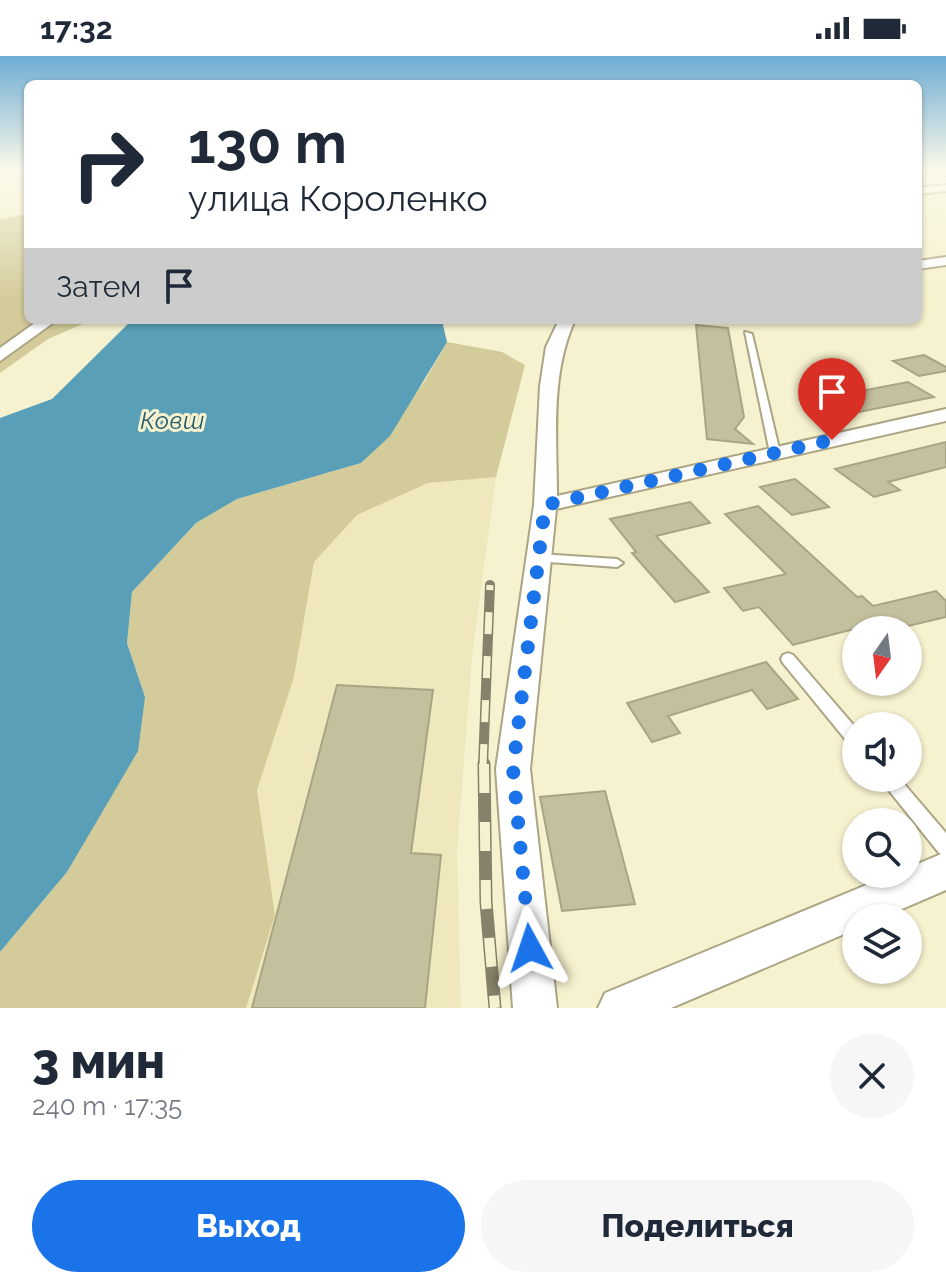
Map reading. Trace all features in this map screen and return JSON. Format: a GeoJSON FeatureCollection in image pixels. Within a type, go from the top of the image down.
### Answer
{"type":"FeatureCollection","features":[{"type":"Feature","properties":{"kind":"street"},"geometry":{"type":"LineString","coordinates":[[922,264],[946,261]]}},
{"type":"Feature","properties":{"kind":"street"},"geometry":{"type":"LineString","coordinates":[[0,356],[44,324]]}},
{"type":"Feature","properties":{"kind":"street"},"geometry":{"type":"LineString","coordinates":[[535,1008],[513,769],[545,505],[549,386],[554,347],[565,324]]}},
{"type":"Feature","properties":{"kind":"street"},"geometry":{"type":"LineString","coordinates":[[545,505],[946,415]]}},
{"type":"Feature","properties":{"kind":"street"},"geometry":{"type":"LineString","coordinates":[[620,1008],[946,871]]}},
{"type":"Feature","properties":{"kind":"lane"},"geometry":{"type":"LineString","coordinates":[[748,334],[775,453]]}},
{"type":"Feature","properties":{"kind":"lane"},"geometry":{"type":"LineString","coordinates":[[539,558],[617,563]]}},
{"type":"Feature","properties":{"kind":"lane"},"geometry":{"type":"LineString","coordinates":[[788,659],[842,723]]}},
{"type":"Feature","properties":{"kind":"lane"},"geometry":{"type":"LineString","coordinates":[[900,792],[946,847]]}},
{"type":"Feature","properties":{"kind":"shaded area"},"geometry":{"type":"Polygon","coordinates":[[[24,215],[24,324],[83,324],[48,339],[0,373],[0,219],[24,215]]]}},
{"type":"Feature","properties":{"kind":"shaded area"},"geometry":{"type":"Polygon","coordinates":[[[447,342],[502,352],[525,365],[496,477],[428,483],[357,515],[314,562],[294,677],[257,790],[275,915],[246,1008],[0,1008],[0,952],[67,872],[145,697],[127,643],[132,592],[196,523],[237,499],[361,463],[424,382],[447,342]]]}},
{"type":"Feature","properties":{"kind":"shaded area"},"geometry":{"type":"Polygon","coordinates":[[[496,477],[472,656],[457,851],[461,1008],[246,1008],[275,915],[257,790],[294,677],[314,562],[356,515],[428,483],[496,477]]]}},
{"type":"Feature","properties":{"kind":"water","name":"Ковш"},"geometry":{"type":"Polygon","coordinates":[[[128,324],[444,324],[447,342],[390,436],[361,463],[237,499],[196,523],[132,592],[127,643],[145,697],[138,751],[67,872],[0,952],[0,418],[52,399],[128,324]]]}},
{"type":"Feature","properties":{"kind":"building"},"geometry":{"type":"Polygon","coordinates":[[[696,325],[728,328],[744,417],[735,429],[753,444],[707,439],[696,325]]]}},
{"type":"Feature","properties":{"kind":"building"},"geometry":{"type":"Polygon","coordinates":[[[924,355],[946,367],[946,371],[919,376],[893,361],[924,355]]]}},
{"type":"Feature","properties":{"kind":"building"},"geometry":{"type":"Polygon","coordinates":[[[908,382],[934,397],[859,412],[835,396],[908,382]]]}},
{"type":"Feature","properties":{"kind":"building"},"geometry":{"type":"Polygon","coordinates":[[[946,442],[946,467],[888,482],[900,490],[874,497],[835,469],[946,442]]]}},
{"type":"Feature","properties":{"kind":"building"},"geometry":{"type":"Polygon","coordinates":[[[795,479],[829,507],[792,515],[760,487],[795,479]]]}},
{"type":"Feature","properties":{"kind":"building"},"geometry":{"type":"Polygon","coordinates":[[[690,502],[710,523],[656,536],[709,592],[675,602],[632,553],[636,552],[610,519],[690,502]]]}},
{"type":"Feature","properties":{"kind":"building"},"geometry":{"type":"Polygon","coordinates":[[[758,506],[857,597],[862,596],[873,606],[936,591],[946,601],[946,617],[922,623],[922,616],[842,616],[842,632],[793,645],[759,607],[743,611],[724,588],[786,574],[725,514],[758,506]]]}},
{"type":"Feature","properties":{"kind":"building"},"geometry":{"type":"Polygon","coordinates":[[[766,662],[798,699],[767,709],[752,690],[668,716],[680,733],[652,742],[627,703],[766,662]]]}},
{"type":"Feature","properties":{"kind":"building"},"geometry":{"type":"Polygon","coordinates":[[[337,685],[433,690],[411,853],[441,855],[425,1008],[252,1008],[337,685]]]}},
{"type":"Feature","properties":{"kind":"building"},"geometry":{"type":"Polygon","coordinates":[[[605,791],[635,904],[562,911],[540,797],[605,791]]]}},
{"type":"Feature","properties":{"kind":"railway"},"geometry":{"type":"LineString","coordinates":[[483,766],[490,585]]}},
{"type":"Feature","properties":{"kind":"railway"},"geometry":{"type":"LineString","coordinates":[[484,764],[486,902],[495,1008]]}},
{"type":"Feature","properties":{"kind":"route"},"geometry":{"type":"LineString","coordinates":[[530,948],[513,769],[545,505],[832,440]]}}]}
